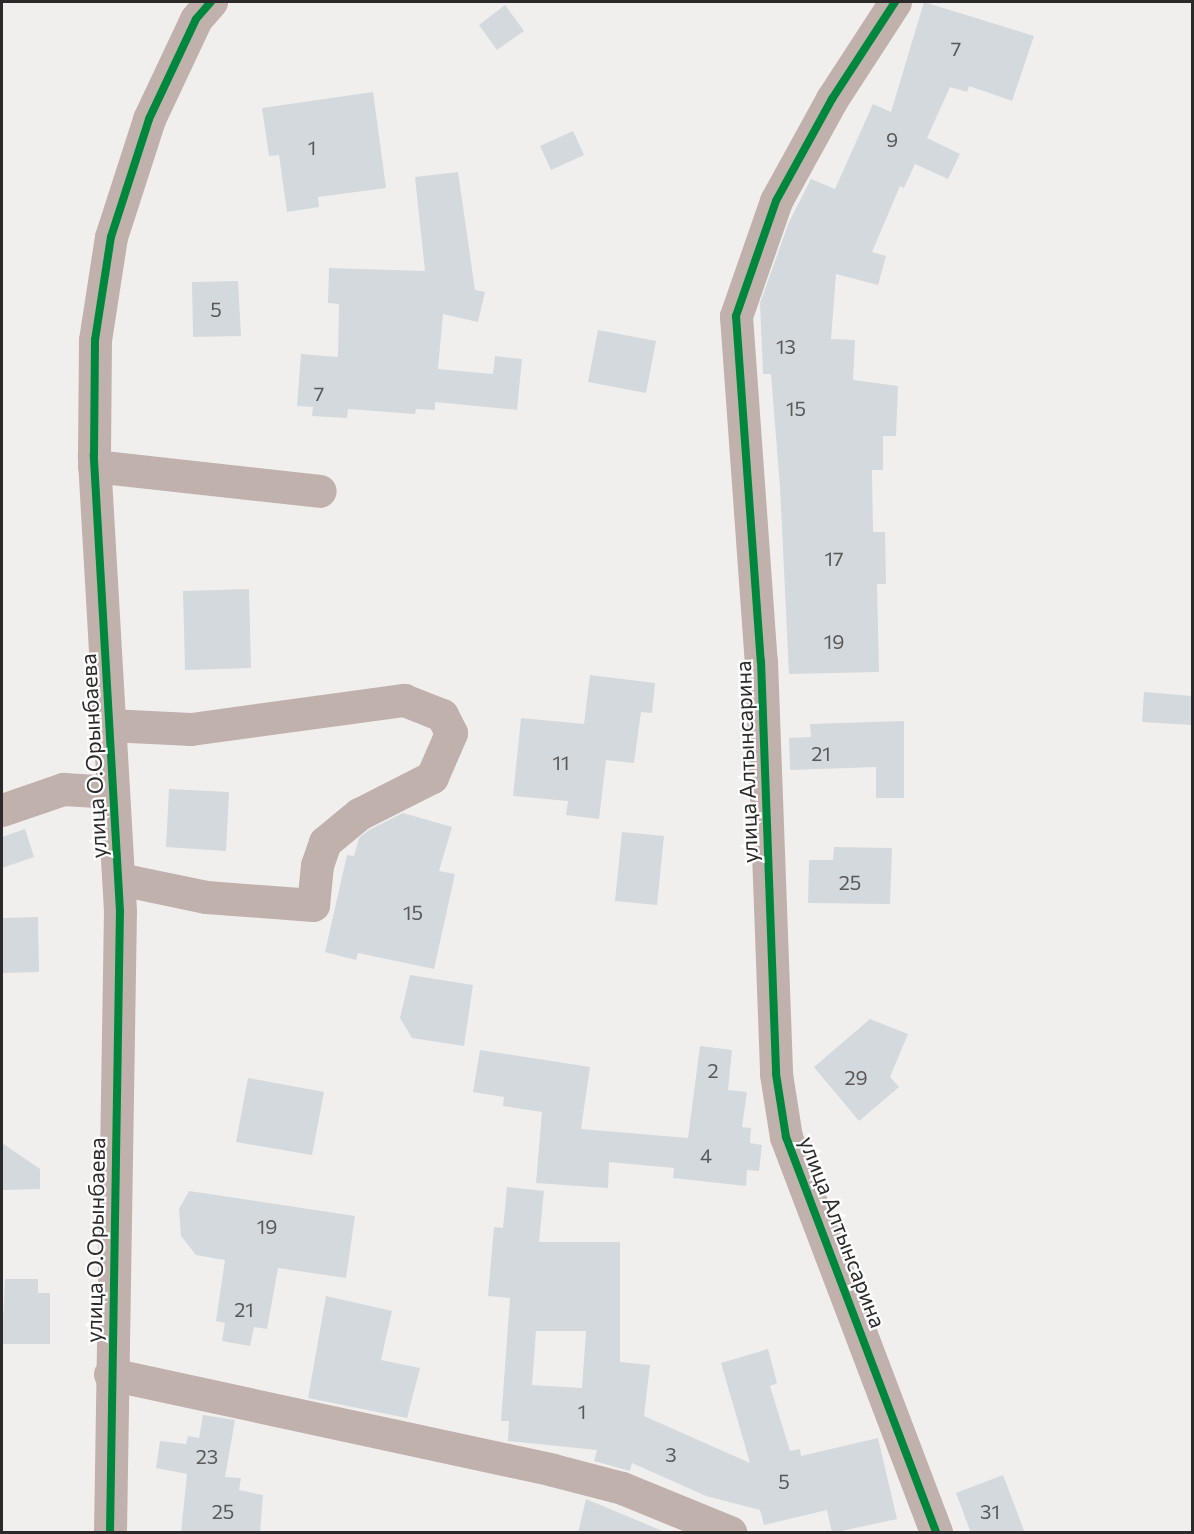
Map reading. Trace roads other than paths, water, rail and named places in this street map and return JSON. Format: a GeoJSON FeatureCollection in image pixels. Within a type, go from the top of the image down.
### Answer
{"type":"FeatureCollection","features":[{"type":"Feature","properties":{"kind":"street","name":"улица О.Орынбаева"},"geometry":{"type":"LineString","coordinates":[[110,1533],[110,1374],[118,879],[94,466],[95,340],[111,237],[149,118],[196,19],[212,2]]}},
{"type":"Feature","properties":{"kind":"street","name":"улица Алтынсарина"},"geometry":{"type":"LineString","coordinates":[[895,2],[832,99],[776,201],[736,316],[761,661],[776,1074],[786,1137],[936,1533]]}},
{"type":"Feature","properties":{"kind":"street"},"geometry":{"type":"LineString","coordinates":[[94,466],[320,491]]}},
{"type":"Feature","properties":{"kind":"street"},"geometry":{"type":"LineString","coordinates":[[110,725],[191,729],[404,700],[442,715],[451,733],[432,777],[359,814],[325,842],[317,865],[313,905],[206,897],[118,879]]}},
{"type":"Feature","properties":{"kind":"street"},"geometry":{"type":"LineString","coordinates":[[2,810],[63,789],[113,792]]}},
{"type":"Feature","properties":{"kind":"street"},"geometry":{"type":"LineString","coordinates":[[110,1374],[553,1470],[622,1488],[729,1533]]}}]}
